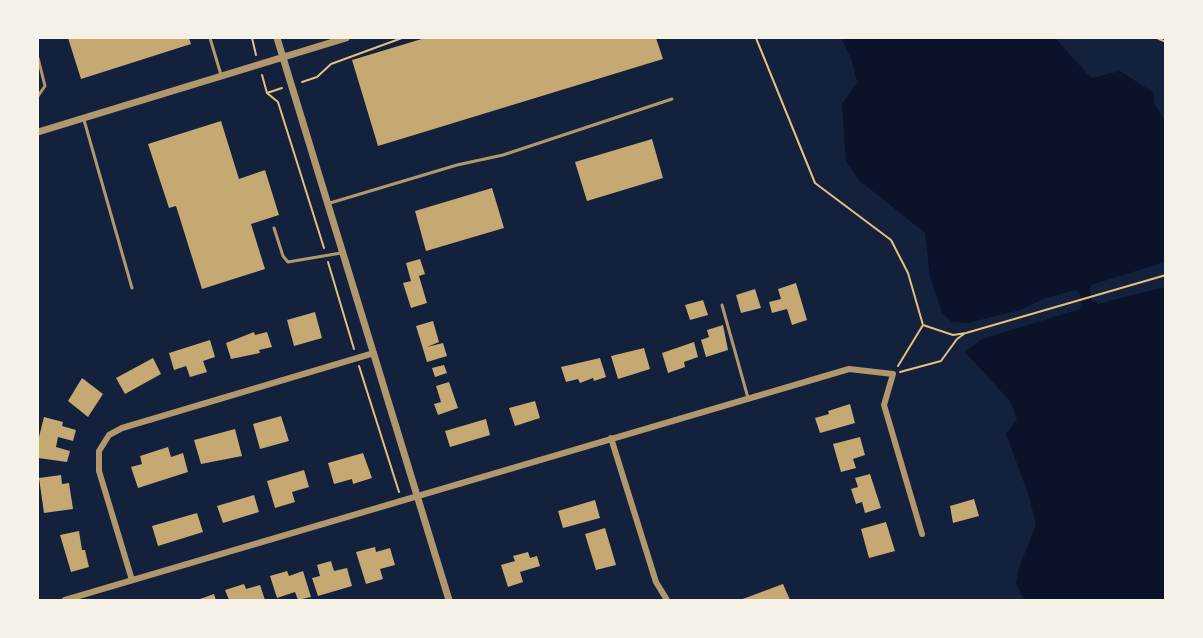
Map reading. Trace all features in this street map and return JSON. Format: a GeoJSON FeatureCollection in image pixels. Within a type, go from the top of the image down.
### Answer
{"type":"FeatureCollection","features":[{"type":"Feature","properties":{"kind":"street"},"geometry":{"type":"LineString","coordinates":[[277,38],[449,600]]}},
{"type":"Feature","properties":{"kind":"street"},"geometry":{"type":"LineString","coordinates":[[38,132],[346,38]]}},
{"type":"Feature","properties":{"kind":"street"},"geometry":{"type":"LineString","coordinates":[[132,580],[98,461],[103,442],[122,428],[374,353]]}},
{"type":"Feature","properties":{"kind":"street"},"geometry":{"type":"LineString","coordinates":[[65,600],[849,369],[893,374],[884,405],[922,534]]}},
{"type":"Feature","properties":{"kind":"street"},"geometry":{"type":"LineString","coordinates":[[611,438],[656,582],[668,600]]}},
{"type":"Feature","properties":{"kind":"lane"},"geometry":{"type":"LineString","coordinates":[[210,38],[221,75]]}},
{"type":"Feature","properties":{"kind":"lane"},"geometry":{"type":"LineString","coordinates":[[38,58],[45,86],[38,96]]}},
{"type":"Feature","properties":{"kind":"lane"},"geometry":{"type":"LineString","coordinates":[[328,204],[458,165],[503,155],[672,99]]}},
{"type":"Feature","properties":{"kind":"lane"},"geometry":{"type":"LineString","coordinates":[[83,118],[132,288]]}},
{"type":"Feature","properties":{"kind":"lane"},"geometry":{"type":"LineString","coordinates":[[274,228],[283,256],[288,262],[343,252]]}},
{"type":"Feature","properties":{"kind":"lane"},"geometry":{"type":"LineString","coordinates":[[722,305],[748,398]]}},
{"type":"Feature","properties":{"kind":"path"},"geometry":{"type":"LineString","coordinates":[[317,77],[331,64],[402,38]]}},
{"type":"Feature","properties":{"kind":"path"},"geometry":{"type":"LineString","coordinates":[[756,38],[815,183],[891,240],[908,273],[923,325],[893,374]]}},
{"type":"Feature","properties":{"kind":"path"},"geometry":{"type":"LineString","coordinates":[[1157,38],[1166,42]]}},
{"type":"Feature","properties":{"kind":"path"},"geometry":{"type":"LineString","coordinates":[[267,93],[278,102],[401,500]]}},
{"type":"Feature","properties":{"kind":"path"},"geometry":{"type":"LineString","coordinates":[[923,325],[953,335],[966,333],[1166,275]]}},
{"type":"Feature","properties":{"kind":"path"},"geometry":{"type":"LineString","coordinates":[[893,374],[941,361],[957,339],[966,333]]}},
{"type":"Feature","properties":{"kind":"water"},"geometry":{"type":"Polygon","coordinates":[[[841,38],[1055,38],[1091,78],[1120,71],[1154,93],[1154,103],[1165,121],[1165,262],[1091,285],[1090,290],[1092,300],[1098,304],[1165,287],[1165,600],[1024,599],[1016,584],[1018,570],[1036,525],[1029,496],[1006,434],[1017,419],[1010,401],[965,352],[982,339],[1080,309],[1083,305],[1076,290],[1045,298],[1020,310],[968,323],[952,322],[942,313],[930,277],[925,233],[859,180],[846,161],[842,104],[857,82],[852,61],[841,38]]]}},
{"type":"Feature","properties":{"kind":"building"},"geometry":{"type":"Polygon","coordinates":[[[68,38],[189,38],[191,44],[81,79],[68,38]]]}},
{"type":"Feature","properties":{"kind":"building"},"geometry":{"type":"Polygon","coordinates":[[[425,38],[656,38],[663,59],[378,146],[352,60],[425,38]]]}},
{"type":"Feature","properties":{"kind":"building"},"geometry":{"type":"Polygon","coordinates":[[[221,121],[239,179],[265,170],[279,215],[251,224],[265,269],[202,289],[176,206],[169,208],[148,144],[221,121]]]}},
{"type":"Feature","properties":{"kind":"building"},"geometry":{"type":"Polygon","coordinates":[[[652,139],[663,178],[587,201],[575,162],[652,139]]]}},
{"type":"Feature","properties":{"kind":"building"},"geometry":{"type":"Polygon","coordinates":[[[492,188],[504,228],[426,251],[415,211],[492,188]]]}},
{"type":"Feature","properties":{"kind":"building"},"geometry":{"type":"Polygon","coordinates":[[[420,259],[425,274],[419,276],[427,303],[411,308],[403,283],[411,281],[406,263],[420,259]]]}},
{"type":"Feature","properties":{"kind":"building"},"geometry":{"type":"Polygon","coordinates":[[[796,283],[807,320],[792,325],[787,309],[772,313],[769,302],[781,299],[778,289],[796,283]]]}},
{"type":"Feature","properties":{"kind":"building"},"geometry":{"type":"Polygon","coordinates":[[[755,289],[761,308],[741,313],[736,295],[755,289]]]}},
{"type":"Feature","properties":{"kind":"building"},"geometry":{"type":"Polygon","coordinates":[[[703,300],[708,315],[690,320],[685,305],[703,300]]]}},
{"type":"Feature","properties":{"kind":"building"},"geometry":{"type":"Polygon","coordinates":[[[315,312],[322,338],[294,346],[287,320],[315,312]]]}},
{"type":"Feature","properties":{"kind":"building"},"geometry":{"type":"Polygon","coordinates":[[[433,321],[439,342],[427,347],[443,343],[447,356],[427,362],[416,326],[433,321]]]}},
{"type":"Feature","properties":{"kind":"building"},"geometry":{"type":"Polygon","coordinates":[[[723,325],[728,350],[706,357],[701,340],[709,337],[707,330],[723,325]]]}},
{"type":"Feature","properties":{"kind":"building"},"geometry":{"type":"Polygon","coordinates":[[[254,332],[255,335],[267,332],[272,347],[259,350],[260,353],[231,359],[226,343],[254,332]]]}},
{"type":"Feature","properties":{"kind":"building"},"geometry":{"type":"Polygon","coordinates":[[[210,340],[215,357],[203,361],[207,372],[190,377],[186,366],[174,370],[169,353],[210,340]]]}},
{"type":"Feature","properties":{"kind":"building"},"geometry":{"type":"Polygon","coordinates":[[[694,342],[698,357],[684,362],[685,367],[668,373],[662,353],[694,342]]]}},
{"type":"Feature","properties":{"kind":"building"},"geometry":{"type":"Polygon","coordinates":[[[644,348],[650,369],[618,379],[611,356],[644,348]]]}},
{"type":"Feature","properties":{"kind":"building"},"geometry":{"type":"Polygon","coordinates":[[[153,358],[161,374],[125,394],[116,378],[153,358]]]}},
{"type":"Feature","properties":{"kind":"building"},"geometry":{"type":"Polygon","coordinates":[[[600,358],[606,377],[594,381],[593,378],[580,383],[578,379],[566,382],[561,367],[600,358]]]}},
{"type":"Feature","properties":{"kind":"building"},"geometry":{"type":"Polygon","coordinates":[[[444,365],[447,373],[435,377],[432,368],[444,365]]]}},
{"type":"Feature","properties":{"kind":"building"},"geometry":{"type":"Polygon","coordinates":[[[82,378],[103,394],[88,417],[68,401],[82,378]]]}},
{"type":"Feature","properties":{"kind":"building"},"geometry":{"type":"Polygon","coordinates":[[[449,382],[458,408],[438,415],[434,404],[441,402],[436,386],[449,382]]]}},
{"type":"Feature","properties":{"kind":"building"},"geometry":{"type":"Polygon","coordinates":[[[535,401],[540,418],[515,426],[509,408],[535,401]]]}},
{"type":"Feature","properties":{"kind":"building"},"geometry":{"type":"Polygon","coordinates":[[[850,404],[855,423],[820,433],[815,418],[850,404]]]}},
{"type":"Feature","properties":{"kind":"building"},"geometry":{"type":"Polygon","coordinates":[[[281,416],[289,441],[260,449],[253,424],[281,416]]]}},
{"type":"Feature","properties":{"kind":"building"},"geometry":{"type":"Polygon","coordinates":[[[44,417],[63,422],[62,426],[76,430],[73,441],[58,437],[56,447],[70,451],[67,462],[38,458],[38,441],[44,417]]]}},
{"type":"Feature","properties":{"kind":"building"},"geometry":{"type":"Polygon","coordinates":[[[486,419],[490,435],[450,447],[445,431],[486,419]]]}},
{"type":"Feature","properties":{"kind":"building"},"geometry":{"type":"Polygon","coordinates":[[[235,429],[242,456],[201,464],[194,440],[235,429]]]}},
{"type":"Feature","properties":{"kind":"building"},"geometry":{"type":"Polygon","coordinates":[[[860,437],[865,455],[853,459],[856,468],[841,472],[833,444],[860,437]]]}},
{"type":"Feature","properties":{"kind":"building"},"geometry":{"type":"Polygon","coordinates":[[[168,447],[171,457],[183,453],[188,472],[138,488],[131,467],[142,464],[140,456],[168,447]]]}},
{"type":"Feature","properties":{"kind":"building"},"geometry":{"type":"Polygon","coordinates":[[[363,453],[372,478],[353,484],[352,479],[334,484],[328,463],[363,453]]]}},
{"type":"Feature","properties":{"kind":"building"},"geometry":{"type":"Polygon","coordinates":[[[304,470],[309,487],[292,492],[295,502],[275,508],[267,481],[304,470]]]}},
{"type":"Feature","properties":{"kind":"building"},"geometry":{"type":"Polygon","coordinates":[[[870,474],[881,508],[865,513],[862,502],[856,504],[851,489],[858,487],[855,478],[870,474]]]}},
{"type":"Feature","properties":{"kind":"building"},"geometry":{"type":"Polygon","coordinates":[[[61,475],[62,484],[69,483],[73,509],[44,513],[39,478],[61,475]]]}},
{"type":"Feature","properties":{"kind":"building"},"geometry":{"type":"Polygon","coordinates":[[[254,495],[259,512],[223,523],[217,506],[254,495]]]}},
{"type":"Feature","properties":{"kind":"building"},"geometry":{"type":"Polygon","coordinates":[[[974,499],[979,516],[953,523],[950,506],[974,499]]]}},
{"type":"Feature","properties":{"kind":"building"},"geometry":{"type":"Polygon","coordinates":[[[595,500],[600,518],[563,528],[558,511],[595,500]]]}},
{"type":"Feature","properties":{"kind":"building"},"geometry":{"type":"Polygon","coordinates":[[[197,513],[203,532],[158,546],[152,526],[197,513]]]}},
{"type":"Feature","properties":{"kind":"building"},"geometry":{"type":"Polygon","coordinates":[[[886,522],[895,551],[869,558],[861,529],[886,522]]]}},
{"type":"Feature","properties":{"kind":"building"},"geometry":{"type":"Polygon","coordinates":[[[605,528],[616,565],[596,570],[585,534],[605,528]]]}},
{"type":"Feature","properties":{"kind":"building"},"geometry":{"type":"Polygon","coordinates":[[[79,531],[82,550],[85,550],[89,567],[71,572],[60,535],[79,531]]]}},
{"type":"Feature","properties":{"kind":"building"},"geometry":{"type":"Polygon","coordinates":[[[375,547],[376,552],[390,548],[395,565],[380,569],[383,579],[366,584],[356,552],[375,547]]]}},
{"type":"Feature","properties":{"kind":"building"},"geometry":{"type":"Polygon","coordinates":[[[528,552],[530,558],[537,556],[540,566],[520,572],[523,582],[508,587],[501,565],[515,561],[513,556],[528,552]]]}},
{"type":"Feature","properties":{"kind":"building"},"geometry":{"type":"Polygon","coordinates":[[[331,561],[334,571],[347,568],[352,586],[318,596],[312,578],[320,576],[317,565],[331,561]]]}},
{"type":"Feature","properties":{"kind":"building"},"geometry":{"type":"Polygon","coordinates":[[[287,571],[289,576],[303,571],[311,597],[298,600],[295,592],[277,598],[270,576],[287,571]]]}},
{"type":"Feature","properties":{"kind":"building"},"geometry":{"type":"Polygon","coordinates":[[[244,584],[246,589],[260,585],[265,600],[229,600],[225,590],[244,584]]]}},
{"type":"Feature","properties":{"kind":"building"},"geometry":{"type":"Polygon","coordinates":[[[783,584],[790,600],[740,600],[783,584]]]}},
{"type":"Feature","properties":{"kind":"building"},"geometry":{"type":"Polygon","coordinates":[[[214,594],[216,600],[197,600],[214,594]]]}}]}
